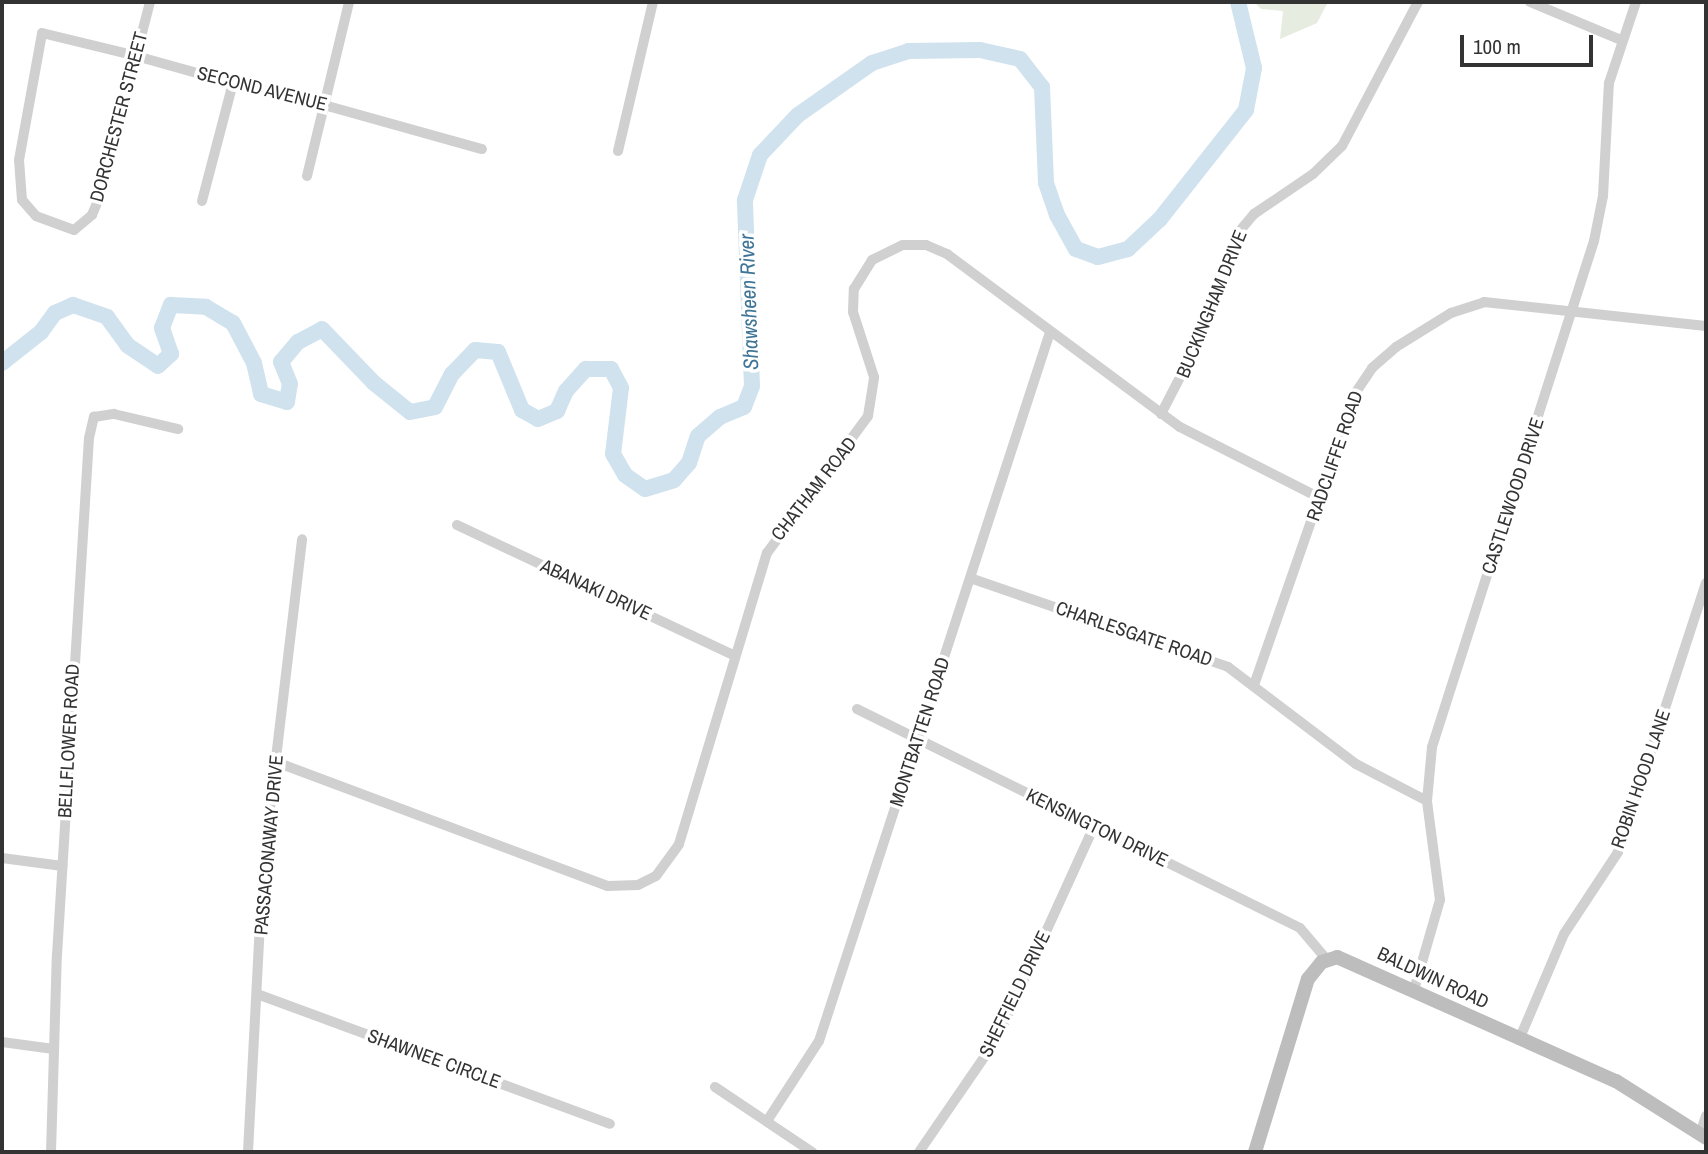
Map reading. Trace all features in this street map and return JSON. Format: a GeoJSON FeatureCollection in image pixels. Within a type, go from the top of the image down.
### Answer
{"type":"FeatureCollection","features":[{"type":"Feature","properties":{"kind":"street","name":"DORCHESTER STREET"},"geometry":{"type":"LineString","coordinates":[[80,228],[97,203],[150,2]]}},
{"type":"Feature","properties":{"kind":"street"},"geometry":{"type":"LineString","coordinates":[[307,176],[349,2]]}},
{"type":"Feature","properties":{"kind":"street"},"geometry":{"type":"LineString","coordinates":[[618,151],[653,2]]}},
{"type":"Feature","properties":{"kind":"street","name":"BUCKINGHAM DRIVE"},"geometry":{"type":"LineString","coordinates":[[1161,414],[1191,358],[1238,233],[1249,219],[1313,174],[1342,146],[1418,2]]}},
{"type":"Feature","properties":{"kind":"street"},"geometry":{"type":"LineString","coordinates":[[1530,2],[1621,40]]}},
{"type":"Feature","properties":{"kind":"street","name":"CASTLEWOOD DRIVE"},"geometry":{"type":"LineString","coordinates":[[1415,990],[1440,900],[1427,801],[1432,747],[1573,311],[1600,216],[1605,113],[1621,40],[1636,2]]}},
{"type":"Feature","properties":{"kind":"street","name":"SECOND AVENUE"},"geometry":{"type":"LineString","coordinates":[[80,228],[69,230],[49,222],[25,206],[20,189],[20,145],[41,33],[324,105],[482,149]]}},
{"type":"Feature","properties":{"kind":"street"},"geometry":{"type":"LineString","coordinates":[[202,201],[233,83]]}},
{"type":"Feature","properties":{"kind":"street","name":"CHATHAM ROAD"},"geometry":{"type":"LineString","coordinates":[[276,762],[598,883],[638,885],[656,876],[675,853],[774,538],[849,444],[871,407],[873,367],[856,323],[853,300],[858,278],[872,260],[903,245],[937,249],[1161,414],[1217,449],[1321,498]]}},
{"type":"Feature","properties":{"kind":"street","name":"RADCLIFFE ROAD"},"geometry":{"type":"LineString","coordinates":[[1254,684],[1361,380],[1396,347],[1451,313],[1484,302],[1573,311],[1653,324],[1706,326]]}},
{"type":"Feature","properties":{"kind":"street","name":"MONTBATTEN ROAD"},"geometry":{"type":"LineString","coordinates":[[767,1121],[819,1041],[1050,332]]}},
{"type":"Feature","properties":{"kind":"street","name":"BELLFLOWER ROAD"},"geometry":{"type":"LineString","coordinates":[[51,1152],[62,866],[89,438],[94,417],[114,414],[178,429]]}},
{"type":"Feature","properties":{"kind":"street","name":"ABANAKI DRIVE"},"geometry":{"type":"LineString","coordinates":[[457,525],[735,656]]}},
{"type":"Feature","properties":{"kind":"street","name":"PASSACONAWAY DRIVE"},"geometry":{"type":"LineString","coordinates":[[248,1152],[263,867],[302,540]]}},
{"type":"Feature","properties":{"kind":"street","name":"CHARLESGATE ROAD"},"geometry":{"type":"LineString","coordinates":[[970,578],[1199,654],[1254,684],[1356,764],[1427,801]]}},
{"type":"Feature","properties":{"kind":"street","name":"ROBIN HOOD LANE"},"geometry":{"type":"LineString","coordinates":[[1519,1040],[1564,934],[1618,852],[1706,583]]}},
{"type":"Feature","properties":{"kind":"street","name":"KENSINGTON DRIVE"},"geometry":{"type":"LineString","coordinates":[[857,709],[1300,928],[1327,960]]}},
{"type":"Feature","properties":{"kind":"street","name":"SHEFFIELD DRIVE"},"geometry":{"type":"LineString","coordinates":[[919,1152],[998,1037],[1094,826]]}},
{"type":"Feature","properties":{"kind":"street"},"geometry":{"type":"LineString","coordinates":[[2,858],[62,866]]}},
{"type":"Feature","properties":{"kind":"street","name":"BALDWIN ROAD"},"geometry":{"type":"LineString","coordinates":[[1327,960],[1348,959],[1519,1040],[1628,1087],[1703,1136]]}},
{"type":"Feature","properties":{"kind":"street"},"geometry":{"type":"LineString","coordinates":[[1255,1152],[1304,989],[1314,968],[1327,960]]}},
{"type":"Feature","properties":{"kind":"street","name":"SHAWNEE CIRCLE"},"geometry":{"type":"LineString","coordinates":[[257,994],[610,1124]]}},
{"type":"Feature","properties":{"kind":"street"},"geometry":{"type":"LineString","coordinates":[[2,1042],[54,1049]]}},
{"type":"Feature","properties":{"kind":"street"},"geometry":{"type":"LineString","coordinates":[[715,1087],[812,1152]]}},
{"type":"Feature","properties":{"kind":"street"},"geometry":{"type":"LineString","coordinates":[[1703,1136],[1706,1116]]}},
{"type":"Feature","properties":{"kind":"shaded area"},"geometry":{"type":"Polygon","coordinates":[[[1254,2],[1328,2],[1317,23],[1280,39],[1283,11],[1261,9],[1254,2]]]}},
{"type":"Feature","properties":{"kind":"waterway","name":"Shawsheen River"},"geometry":{"type":"LineString","coordinates":[[2,363],[41,332],[55,313],[73,305],[107,317],[127,345],[158,366],[171,354],[162,328],[171,305],[206,307],[233,323],[254,363],[261,394],[287,402],[290,384],[281,362],[298,342],[322,329],[374,383],[410,412],[435,407],[452,374],[475,350],[498,352],[522,410],[538,419],[557,411],[566,391],[586,369],[611,369],[621,388],[613,454],[625,475],[645,489],[674,480],[689,463],[698,436],[720,417],[744,407],[752,386],[745,200],[760,155],[798,115],[872,63],[908,51],[980,50],[1020,59],[1042,87],[1046,183],[1057,215],[1076,249],[1098,257],[1128,249],[1160,219],[1246,110],[1254,68],[1238,2]]}}]}
